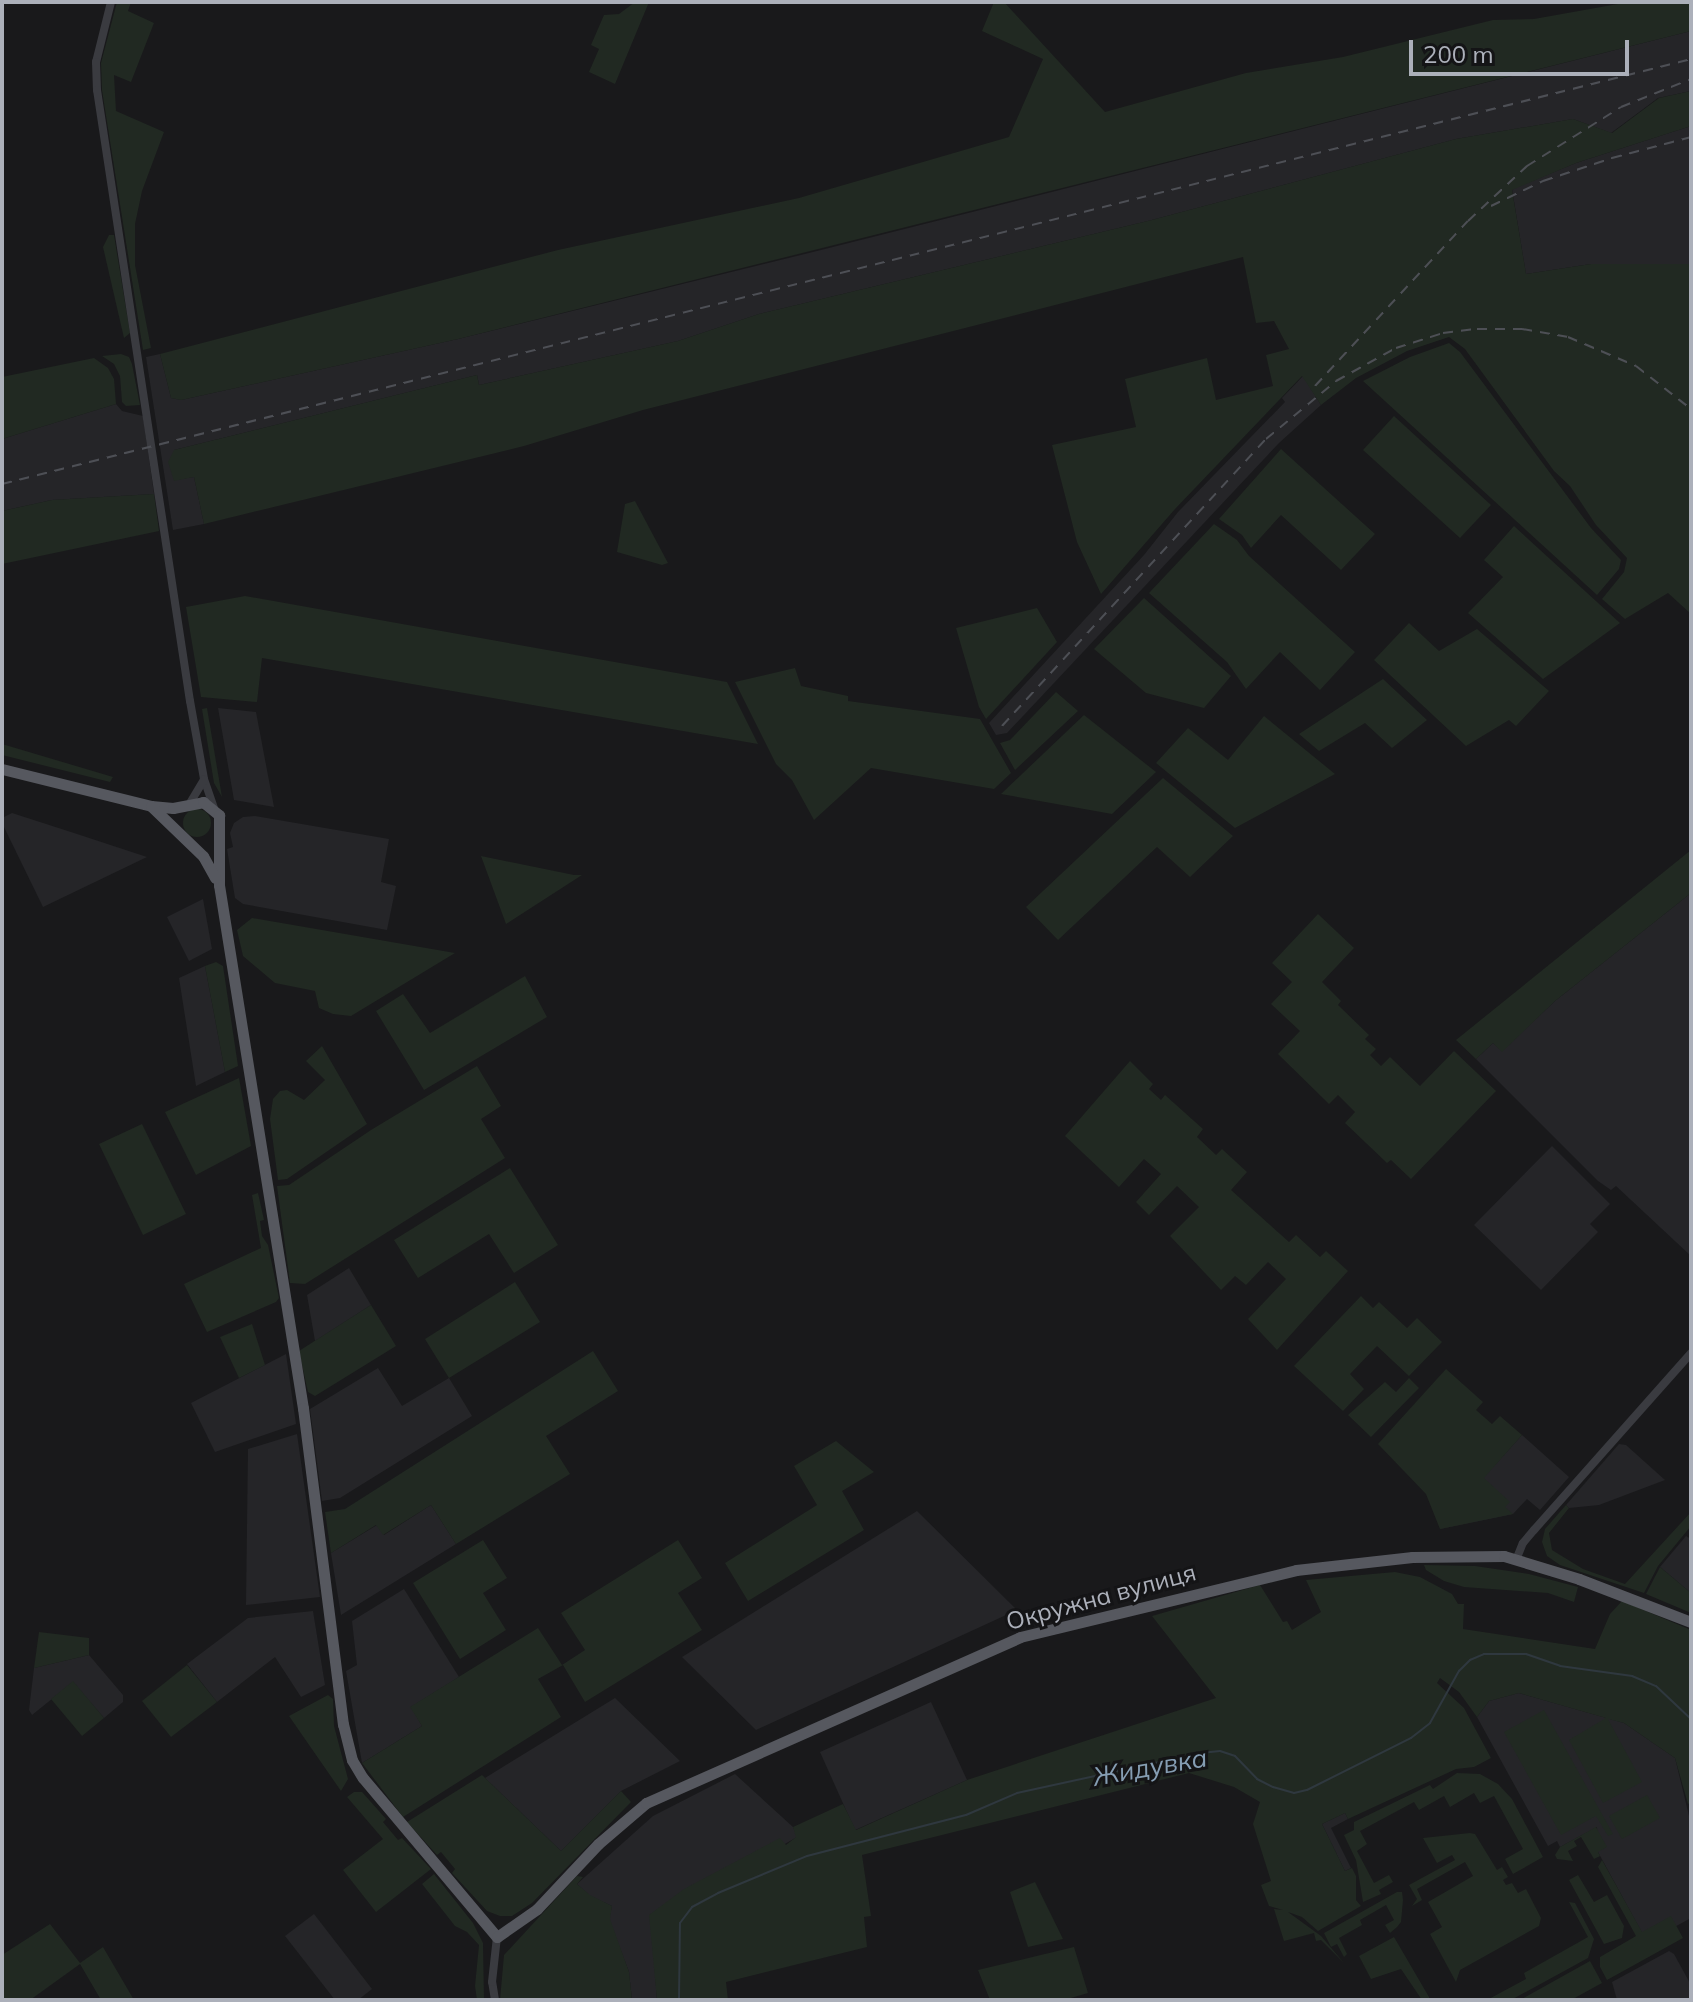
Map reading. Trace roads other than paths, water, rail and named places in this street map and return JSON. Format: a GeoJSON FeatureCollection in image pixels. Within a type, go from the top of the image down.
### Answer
{"type":"FeatureCollection","features":[{"type":"Feature","properties":{"kind":"main road"},"geometry":{"type":"LineString","coordinates":[[2,769],[151,806],[203,802],[214,808],[221,823],[219,885],[303,1408],[337,1684],[352,1760],[381,1800],[497,1937]]}},
{"type":"Feature","properties":{"kind":"main road"},"geometry":{"type":"LineString","coordinates":[[176,828],[178,815],[188,804]]}},
{"type":"Feature","properties":{"kind":"main road"},"geometry":{"type":"LineString","coordinates":[[151,806],[176,828],[181,839],[203,856],[219,885]]}},
{"type":"Feature","properties":{"kind":"main road"},"geometry":{"type":"LineString","coordinates":[[190,846],[208,845],[219,835]]}},
{"type":"Feature","properties":{"kind":"main road","name":"Окружна вулиця"},"geometry":{"type":"LineString","coordinates":[[497,1937],[537,1909],[598,1844],[646,1803],[1020,1637],[1296,1570],[1412,1557],[1504,1556],[1579,1579],[1691,1622]]}},
{"type":"Feature","properties":{"kind":"street"},"geometry":{"type":"LineString","coordinates":[[111,2],[96,62],[97,90],[204,779],[214,808]]}},
{"type":"Feature","properties":{"kind":"street"},"geometry":{"type":"LineString","coordinates":[[188,804],[204,779]]}},
{"type":"Feature","properties":{"kind":"street"},"geometry":{"type":"LineString","coordinates":[[1516,1560],[1528,1537],[1691,1353]]}},
{"type":"Feature","properties":{"kind":"street"},"geometry":{"type":"LineString","coordinates":[[495,2000],[492,1982],[497,1937]]}},
{"type":"Feature","properties":{"kind":"waterway","name":"Жидувка"},"geometry":{"type":"LineString","coordinates":[[679,2000],[680,1923],[692,1907],[718,1893],[807,1856],[966,1815],[1017,1793],[1201,1753],[1220,1751],[1235,1756],[1257,1779],[1273,1787],[1294,1793],[1307,1790],[1411,1738],[1430,1723],[1459,1671],[1470,1660],[1484,1654],[1526,1654],[1560,1666],[1632,1676],[1656,1686],[1691,1719]]}},
{"type":"Feature","properties":{"kind":"railway"},"geometry":{"type":"LineString","coordinates":[[2,484],[1691,59]]}},
{"type":"Feature","properties":{"kind":"railway"},"geometry":{"type":"LineString","coordinates":[[1315,386],[1468,221],[1527,166],[1621,107],[1691,79]]}},
{"type":"Feature","properties":{"kind":"railway"},"geometry":{"type":"LineString","coordinates":[[1491,206],[1543,181],[1691,137]]}},
{"type":"Feature","properties":{"kind":"railway"},"geometry":{"type":"LineString","coordinates":[[1002,726],[1266,439],[1336,381],[1396,348],[1443,333],[1477,329],[1522,329],[1568,337],[1636,366],[1691,409]]}}]}
